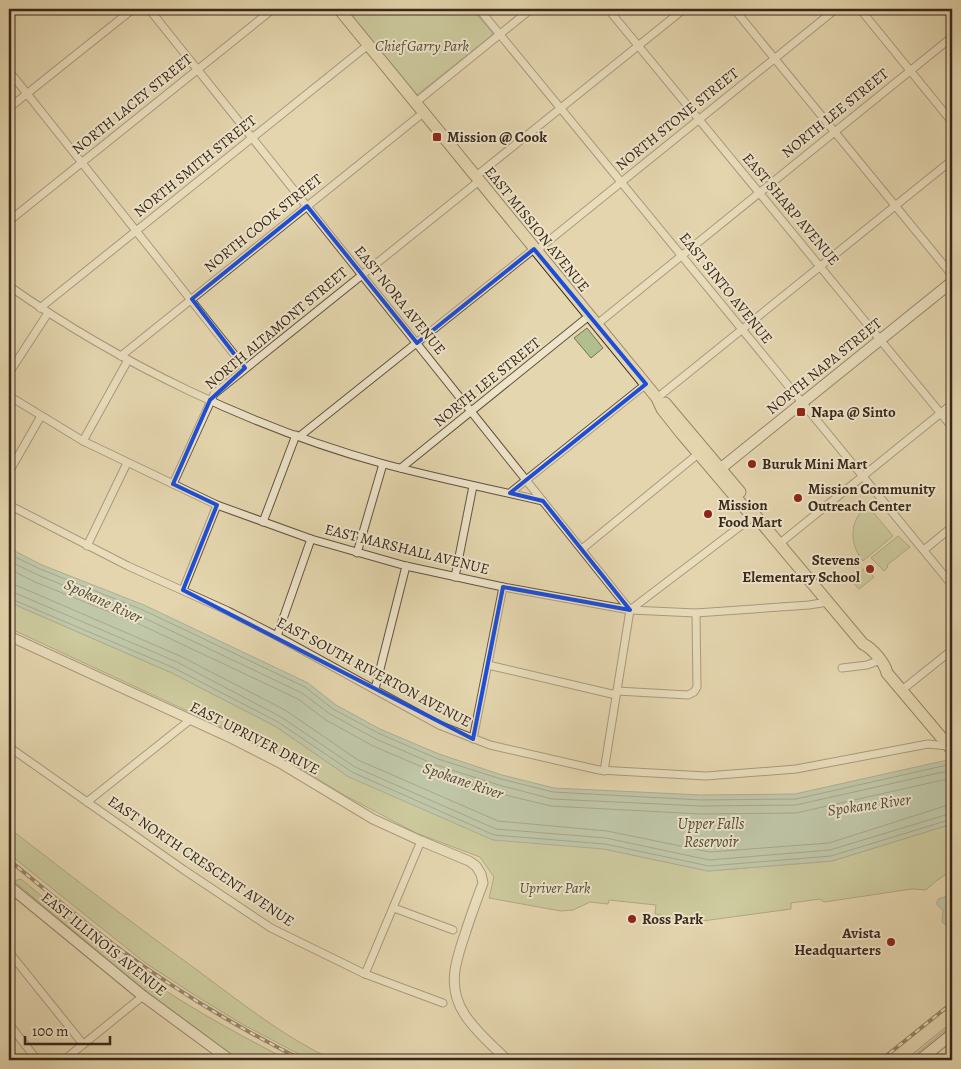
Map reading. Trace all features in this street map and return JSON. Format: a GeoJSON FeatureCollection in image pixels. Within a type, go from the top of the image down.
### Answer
{"type":"FeatureCollection","features":[{"type":"Feature","properties":{"kind":"main road","name":"EAST MISSION AVENUE"},"geometry":{"type":"LineString","coordinates":[[338,9],[646,384],[657,398],[662,409],[698,454],[718,471],[755,510],[755,515],[863,644],[868,646],[886,668],[887,673]]}},
{"type":"Feature","properties":{"kind":"main road","name":"NORTH NAPA STREET"},"geometry":{"type":"LineString","coordinates":[[718,471],[952,282]]}},
{"type":"Feature","properties":{"kind":"main road","name":"EAST MISSION AVENUE"},"geometry":{"type":"LineString","coordinates":[[657,398],[667,404],[718,471]]}},
{"type":"Feature","properties":{"kind":"main road","name":"EAST MISSION AVENUE"},"geometry":{"type":"LineString","coordinates":[[863,644],[864,650],[882,671],[887,673],[948,744]]}},
{"type":"Feature","properties":{"kind":"main road","name":"EAST ILLINOIS AVENUE"},"geometry":{"type":"LineString","coordinates":[[9,886],[143,996],[230,1060]]}},
{"type":"Feature","properties":{"kind":"main road"},"geometry":{"type":"LineString","coordinates":[[920,1060],[949,1037]]}},
{"type":"Feature","properties":{"kind":"street"},"geometry":{"type":"LineString","coordinates":[[9,108],[133,9]]}},
{"type":"Feature","properties":{"kind":"street","name":"EAST NORA AVENUE"},"geometry":{"type":"LineString","coordinates":[[148,9],[630,610]]}},
{"type":"Feature","properties":{"kind":"street","name":"NORTH LACEY STREET"},"geometry":{"type":"LineString","coordinates":[[9,221],[273,9]]}},
{"type":"Feature","properties":{"kind":"street","name":"EAST SINTO AVENUE"},"geometry":{"type":"LineString","coordinates":[[480,9],[952,585]]}},
{"type":"Feature","properties":{"kind":"street"},"geometry":{"type":"LineString","coordinates":[[416,103],[531,9]]}},
{"type":"Feature","properties":{"kind":"street","name":"EAST SHARP AVENUE"},"geometry":{"type":"LineString","coordinates":[[608,9],[952,427]]}},
{"type":"Feature","properties":{"kind":"street","name":"NORTH ALTAMONT STREET"},"geometry":{"type":"LineString","coordinates":[[173,484],[210,400],[219,389],[362,274],[560,108],[684,9]]}},
{"type":"Feature","properties":{"kind":"street"},"geometry":{"type":"LineString","coordinates":[[734,9],[952,275]]}},
{"type":"Feature","properties":{"kind":"street","name":"NORTH STONE STREET"},"geometry":{"type":"LineString","coordinates":[[298,435],[535,250],[836,9]]}},
{"type":"Feature","properties":{"kind":"street"},"geometry":{"type":"LineString","coordinates":[[860,9],[952,122]]}},
{"type":"Feature","properties":{"kind":"street","name":"NORTH LEE STREET"},"geometry":{"type":"LineString","coordinates":[[402,468],[472,412],[682,255],[952,37]]}},
{"type":"Feature","properties":{"kind":"street","name":"NORTH SMITH STREET"},"geometry":{"type":"LineString","coordinates":[[40,308],[368,45]]}},
{"type":"Feature","properties":{"kind":"street"},"geometry":{"type":"LineString","coordinates":[[9,72],[137,230],[245,368]]}},
{"type":"Feature","properties":{"kind":"street","name":"NORTH COOK STREET"},"geometry":{"type":"LineString","coordinates":[[84,441],[124,358],[192,299],[424,113]]}},
{"type":"Feature","properties":{"kind":"street"},"geometry":{"type":"LineString","coordinates":[[657,398],[952,160]]}},
{"type":"Feature","properties":{"kind":"street"},"geometry":{"type":"LineString","coordinates":[[9,286],[40,308],[124,358],[210,400],[298,435],[383,464],[544,501]]}},
{"type":"Feature","properties":{"kind":"street"},"geometry":{"type":"LineString","coordinates":[[9,374],[48,313]]}},
{"type":"Feature","properties":{"kind":"street"},"geometry":{"type":"LineString","coordinates":[[510,494],[646,384]]}},
{"type":"Feature","properties":{"kind":"street","name":"EAST MARSHALL AVENUE"},"geometry":{"type":"LineString","coordinates":[[9,396],[84,441],[217,505],[311,539],[406,566],[503,587],[630,610],[696,613],[828,602]]}},
{"type":"Feature","properties":{"kind":"street"},"geometry":{"type":"LineString","coordinates":[[779,544],[952,404]]}},
{"type":"Feature","properties":{"kind":"street"},"geometry":{"type":"LineString","coordinates":[[9,472],[41,416]]}},
{"type":"Feature","properties":{"kind":"street"},"geometry":{"type":"LineString","coordinates":[[263,522],[298,435]]}},
{"type":"Feature","properties":{"kind":"street"},"geometry":{"type":"LineString","coordinates":[[582,549],[698,454]]}},
{"type":"Feature","properties":{"kind":"street"},"geometry":{"type":"LineString","coordinates":[[88,546],[127,463]]}},
{"type":"Feature","properties":{"kind":"street"},"geometry":{"type":"LineString","coordinates":[[358,553],[383,464]]}},
{"type":"Feature","properties":{"kind":"street"},"geometry":{"type":"LineString","coordinates":[[455,577],[473,486]]}},
{"type":"Feature","properties":{"kind":"street","name":"EAST SOUTH RIVERTON AVENUE"},"geometry":{"type":"LineString","coordinates":[[9,505],[128,566],[183,590],[277,636],[439,725],[490,745],[604,770],[706,776],[796,769],[928,744],[948,744]]}},
{"type":"Feature","properties":{"kind":"street"},"geometry":{"type":"LineString","coordinates":[[183,590],[217,505]]}},
{"type":"Feature","properties":{"kind":"street"},"geometry":{"type":"LineString","coordinates":[[604,770],[630,610],[755,515]]}},
{"type":"Feature","properties":{"kind":"street"},"geometry":{"type":"LineString","coordinates":[[924,550],[952,528]]}},
{"type":"Feature","properties":{"kind":"street"},"geometry":{"type":"LineString","coordinates":[[277,636],[311,539]]}},
{"type":"Feature","properties":{"kind":"street"},"geometry":{"type":"LineString","coordinates":[[375,689],[406,566]]}},
{"type":"Feature","properties":{"kind":"street"},"geometry":{"type":"LineString","coordinates":[[473,739],[503,587]]}},
{"type":"Feature","properties":{"kind":"street"},"geometry":{"type":"LineString","coordinates":[[488,665],[617,693],[688,695],[694,692],[697,687],[696,613]]}},
{"type":"Feature","properties":{"kind":"street","name":"EAST UPRIVER DRIVE"},"geometry":{"type":"LineString","coordinates":[[9,636],[280,763],[364,814],[469,861],[476,866],[482,874],[483,883],[455,962],[454,986],[456,998],[464,1014],[507,1060]]}},
{"type":"Feature","properties":{"kind":"street"},"geometry":{"type":"LineString","coordinates":[[902,690],[952,650]]}},
{"type":"Feature","properties":{"kind":"street"},"geometry":{"type":"LineString","coordinates":[[842,668],[867,666],[875,662]]}},
{"type":"Feature","properties":{"kind":"street"},"geometry":{"type":"LineString","coordinates":[[87,802],[190,720]]}},
{"type":"Feature","properties":{"kind":"street"},"geometry":{"type":"LineString","coordinates":[[928,744],[934,729]]}},
{"type":"Feature","properties":{"kind":"street","name":"EAST NORTH CRESCENT AVENUE"},"geometry":{"type":"LineString","coordinates":[[9,747],[266,924],[365,974],[443,1003]]}},
{"type":"Feature","properties":{"kind":"street"},"geometry":{"type":"LineString","coordinates":[[365,974],[422,841]]}},
{"type":"Feature","properties":{"kind":"street"},"geometry":{"type":"LineString","coordinates":[[394,908],[453,930]]}},
{"type":"Feature","properties":{"kind":"street"},"geometry":{"type":"LineString","coordinates":[[9,952],[83,1044]]}},
{"type":"Feature","properties":{"kind":"street"},"geometry":{"type":"LineString","coordinates":[[64,1060],[143,996]]}},
{"type":"Feature","properties":{"kind":"street"},"geometry":{"type":"LineString","coordinates":[[9,1024],[37,1060]]}},
{"type":"Feature","properties":{"kind":"street"},"geometry":{"type":"LineString","coordinates":[[949,1037],[952,1048]]}},
{"type":"Feature","properties":{"kind":"street"},"geometry":{"type":"LineString","coordinates":[[210,1060],[219,1053]]}},
{"type":"Feature","properties":{"kind":"highlighted area"},"geometry":{"type":"Polygon","coordinates":[[[307,206],[417,343],[534,249],[646,384],[510,493],[543,501],[630,610],[503,587],[473,739],[183,590],[217,505],[173,484],[210,400],[245,368],[192,299],[307,206]]]}},
{"type":"Feature","properties":{"kind":"green space","name":"Chief Garry Park"},"geometry":{"type":"Polygon","coordinates":[[[346,9],[472,9],[492,32],[492,35],[417,95],[346,9]]]}},
{"type":"Feature","properties":{"kind":"green space"},"geometry":{"type":"Polygon","coordinates":[[[587,328],[603,348],[591,358],[574,338],[587,328]]]}},
{"type":"Feature","properties":{"kind":"green space"},"geometry":{"type":"Polygon","coordinates":[[[867,505],[893,536],[863,561],[855,546],[853,532],[857,518],[867,505]]]}},
{"type":"Feature","properties":{"kind":"green space"},"geometry":{"type":"Polygon","coordinates":[[[898,536],[910,547],[887,565],[888,567],[884,571],[871,558],[898,536]]]}},
{"type":"Feature","properties":{"kind":"green space"},"geometry":{"type":"Polygon","coordinates":[[[865,568],[874,577],[859,589],[851,580],[865,568]]]}},
{"type":"Feature","properties":{"kind":"green space","name":"Upriver Park"},"geometry":{"type":"Polygon","coordinates":[[[9,602],[172,673],[275,726],[349,777],[604,849],[708,871],[832,861],[952,824],[952,877],[948,873],[926,890],[912,889],[824,902],[820,899],[791,903],[791,909],[688,923],[680,923],[671,917],[655,914],[656,905],[609,900],[608,904],[590,902],[573,910],[561,911],[489,898],[494,877],[480,857],[416,833],[344,795],[267,748],[9,628],[9,602]]]}},
{"type":"Feature","properties":{"kind":"green space"},"geometry":{"type":"Polygon","coordinates":[[[9,828],[126,918],[246,1006],[297,1041],[333,1060],[310,1060],[242,1024],[144,962],[9,854],[9,828]]]}},
{"type":"Feature","properties":{"kind":"green space"},"geometry":{"type":"Polygon","coordinates":[[[21,879],[108,950],[163,989],[224,1026],[288,1060],[237,1059],[138,985],[14,881],[21,879]]]}},
{"type":"Feature","properties":{"kind":"green space"},"geometry":{"type":"Polygon","coordinates":[[[952,1022],[952,1025],[909,1060],[905,1060],[952,1022]]]}},
{"type":"Feature","properties":{"kind":"water","name":"Upper Falls Reservoir"},"geometry":{"type":"Polygon","coordinates":[[[9,548],[42,565],[144,605],[308,683],[336,705],[380,729],[439,754],[502,775],[554,788],[701,795],[795,794],[952,759],[952,824],[832,861],[708,871],[604,849],[493,840],[349,777],[275,726],[172,673],[9,602],[9,548]]]}},
{"type":"Feature","properties":{"kind":"water"},"geometry":{"type":"Polygon","coordinates":[[[952,888],[952,921],[946,925],[942,922],[943,910],[937,905],[937,902],[938,899],[948,895],[952,888]]]}},
{"type":"Feature","properties":{"kind":"railway"},"geometry":{"type":"LineString","coordinates":[[9,860],[92,928],[164,980],[209,1009],[302,1060]]}},
{"type":"Feature","properties":{"kind":"railway"},"geometry":{"type":"LineString","coordinates":[[881,1060],[952,1003]]}},
{"type":"Feature","properties":{"kind":"place","name":"Mission @ Cook"},"geometry":{"type":"Point","coordinates":[437,137]}},
{"type":"Feature","properties":{"kind":"place","name":"Napa @ Sinto"},"geometry":{"type":"Point","coordinates":[801,412]}},
{"type":"Feature","properties":{"kind":"place","name":"Buruk Mini Mart"},"geometry":{"type":"Point","coordinates":[752,464]}},
{"type":"Feature","properties":{"kind":"place","name":"Mission Community Outreach Center"},"geometry":{"type":"Point","coordinates":[798,498]}},
{"type":"Feature","properties":{"kind":"place","name":"Mission Food Mart"},"geometry":{"type":"Point","coordinates":[708,514]}},
{"type":"Feature","properties":{"kind":"place","name":"Stevens Elementary School"},"geometry":{"type":"Point","coordinates":[870,569]}},
{"type":"Feature","properties":{"kind":"place","name":"Ross Park"},"geometry":{"type":"Point","coordinates":[632,919]}},
{"type":"Feature","properties":{"kind":"place","name":"Avista Headquarters"},"geometry":{"type":"Point","coordinates":[891,942]}},
{"type":"Feature","properties":{"kind":"water label","name":"Spokane River"},"geometry":{"type":"Point","coordinates":[103,601]}},
{"type":"Feature","properties":{"kind":"water label","name":"Spokane River"},"geometry":{"type":"Point","coordinates":[463,781]}},
{"type":"Feature","properties":{"kind":"water label","name":"Spokane River"},"geometry":{"type":"Point","coordinates":[869,805]}}]}
